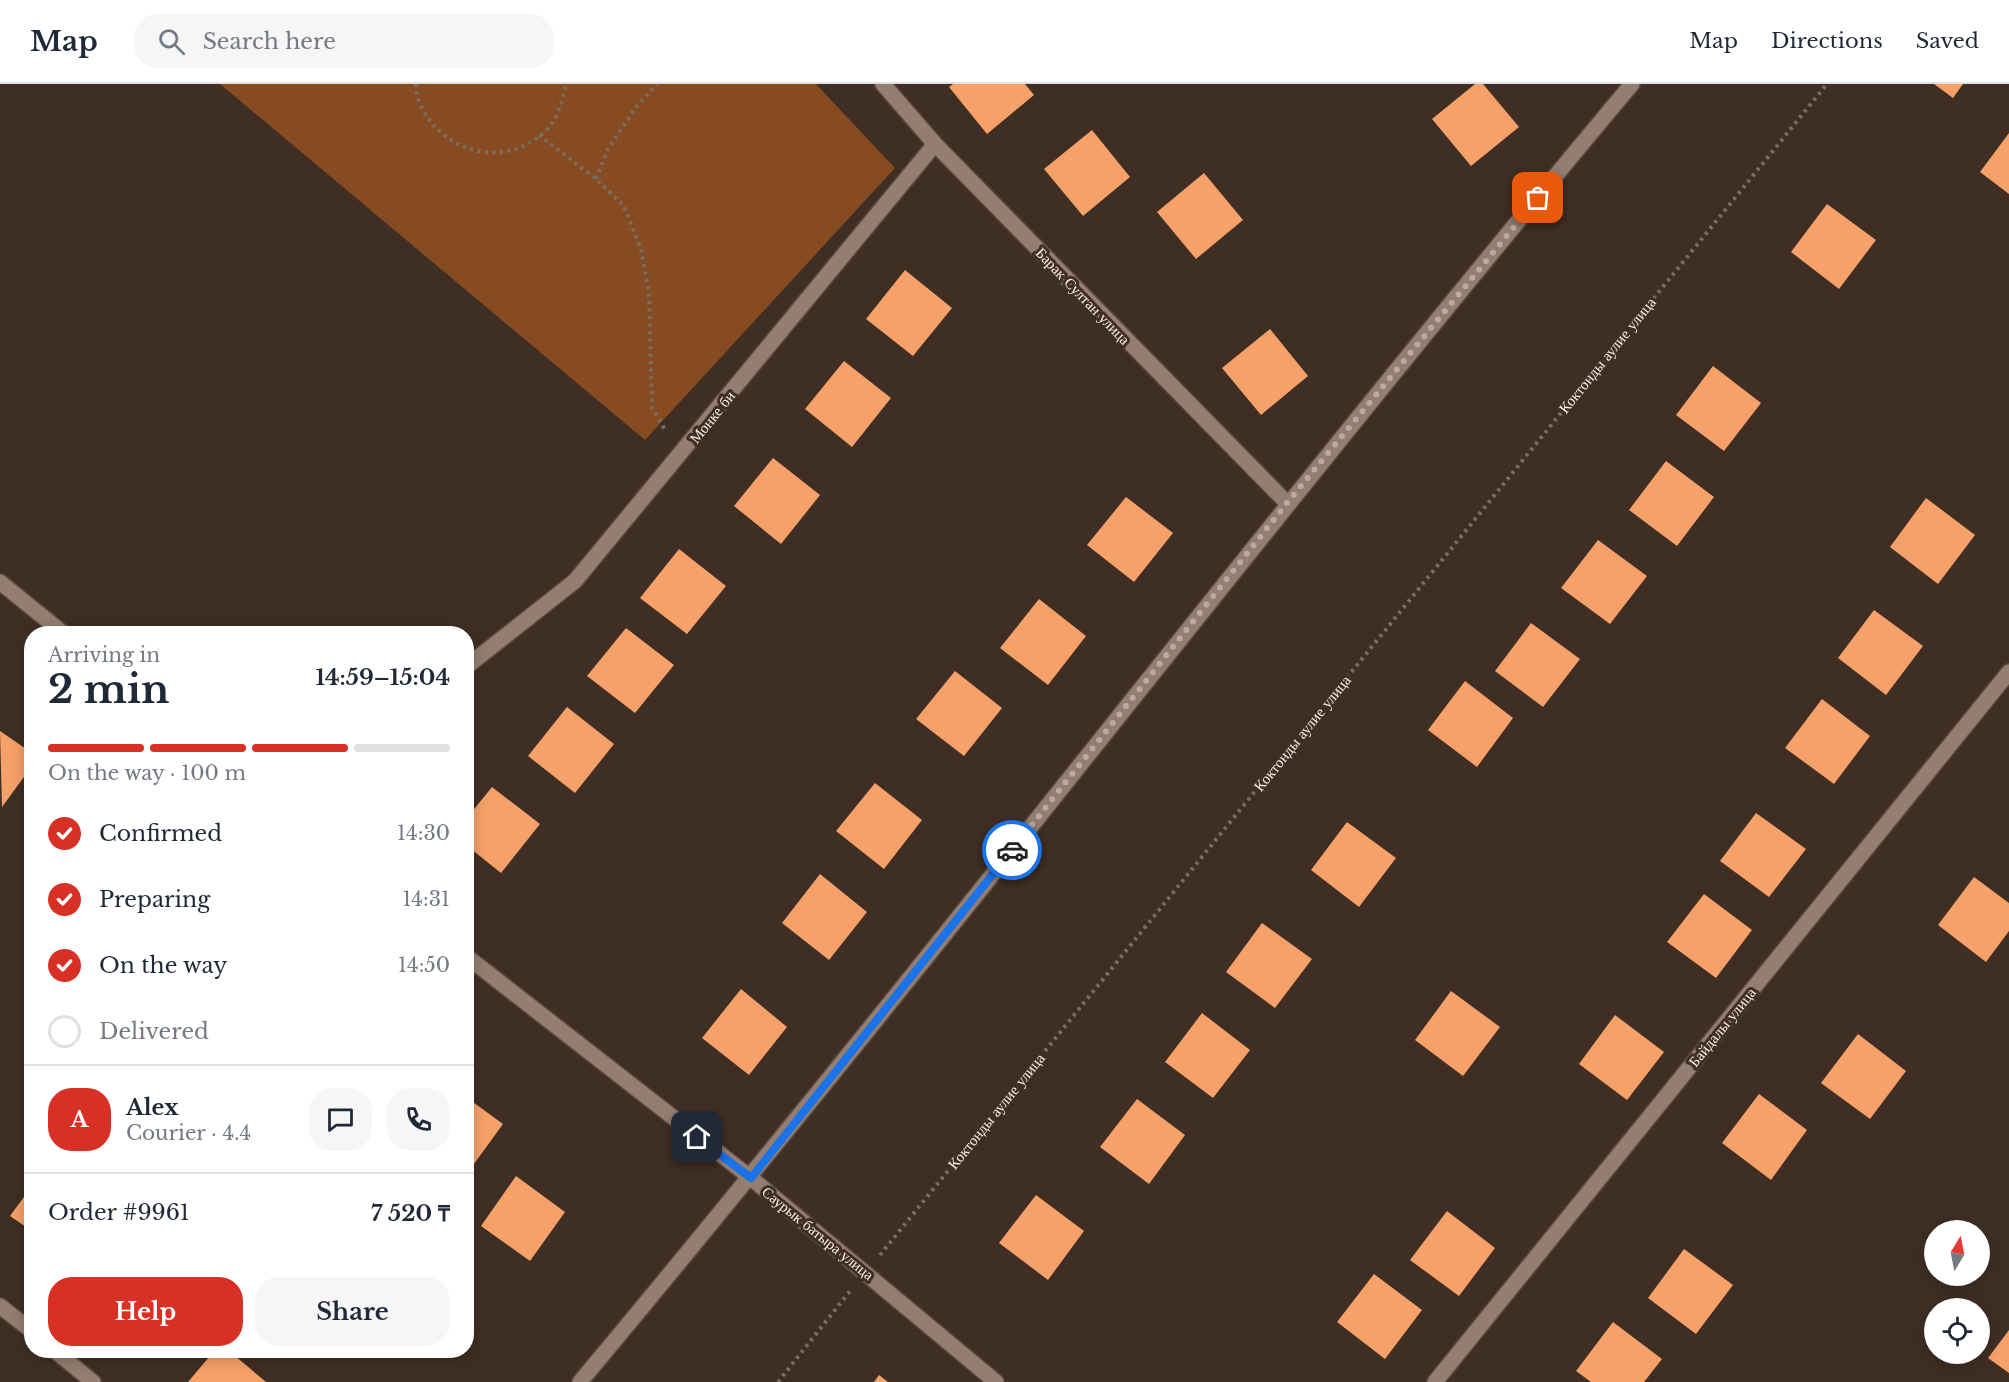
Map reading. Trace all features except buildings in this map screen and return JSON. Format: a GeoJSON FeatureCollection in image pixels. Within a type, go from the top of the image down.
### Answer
{"type":"FeatureCollection","features":[{"type":"Feature","properties":{"kind":"street","name":"Барак Султан улица"},"geometry":{"type":"LineString","coordinates":[[883,84],[934,144],[1287,503]]}},
{"type":"Feature","properties":{"kind":"street"},"geometry":{"type":"LineString","coordinates":[[580,1382],[751,1178],[1287,503],[1626,86]]}},
{"type":"Feature","properties":{"kind":"street","name":"Монке би"},"geometry":{"type":"LineString","coordinates":[[474,661],[575,581],[934,144]]}},
{"type":"Feature","properties":{"kind":"street"},"geometry":{"type":"LineString","coordinates":[[0,582],[54,626]]}},
{"type":"Feature","properties":{"kind":"street","name":"Байдалы улица"},"geometry":{"type":"LineString","coordinates":[[1434,1382],[2009,672]]}},
{"type":"Feature","properties":{"kind":"street","name":"Саурык батыра улица"},"geometry":{"type":"LineString","coordinates":[[474,962],[751,1178],[996,1382]]}},
{"type":"Feature","properties":{"kind":"street"},"geometry":{"type":"LineString","coordinates":[[0,1306],[24,1326]]}},
{"type":"Feature","properties":{"kind":"street"},"geometry":{"type":"LineString","coordinates":[[64,1358],[93,1382]]}},
{"type":"Feature","properties":{"kind":"path"},"geometry":{"type":"LineString","coordinates":[[415,86],[424,114],[440,134],[461,147],[484,153],[508,151],[530,143],[549,127],[561,106],[566,84]]}},
{"type":"Feature","properties":{"kind":"path"},"geometry":{"type":"LineString","coordinates":[[596,179],[608,149],[636,107],[657,84]]}},
{"type":"Feature","properties":{"kind":"path","name":"Коктонды аулие улица"},"geometry":{"type":"LineString","coordinates":[[778,1382],[1827,84]]}},
{"type":"Feature","properties":{"kind":"path"},"geometry":{"type":"LineString","coordinates":[[539,135],[596,179],[624,206],[641,249],[649,293],[652,407],[680,455]]}},
{"type":"Feature","properties":{"kind":"shaded area"},"geometry":{"type":"Polygon","coordinates":[[[220,84],[816,84],[895,168],[645,440],[220,84]]]}},
{"type":"Feature","properties":{"kind":"way so far"},"geometry":{"type":"LineString","coordinates":[[1012,850],[1287,503],[1538,198]]}},
{"type":"Feature","properties":{"kind":"route"},"geometry":{"type":"LineString","coordinates":[[697,1137],[751,1178],[1012,850]]}}]}
